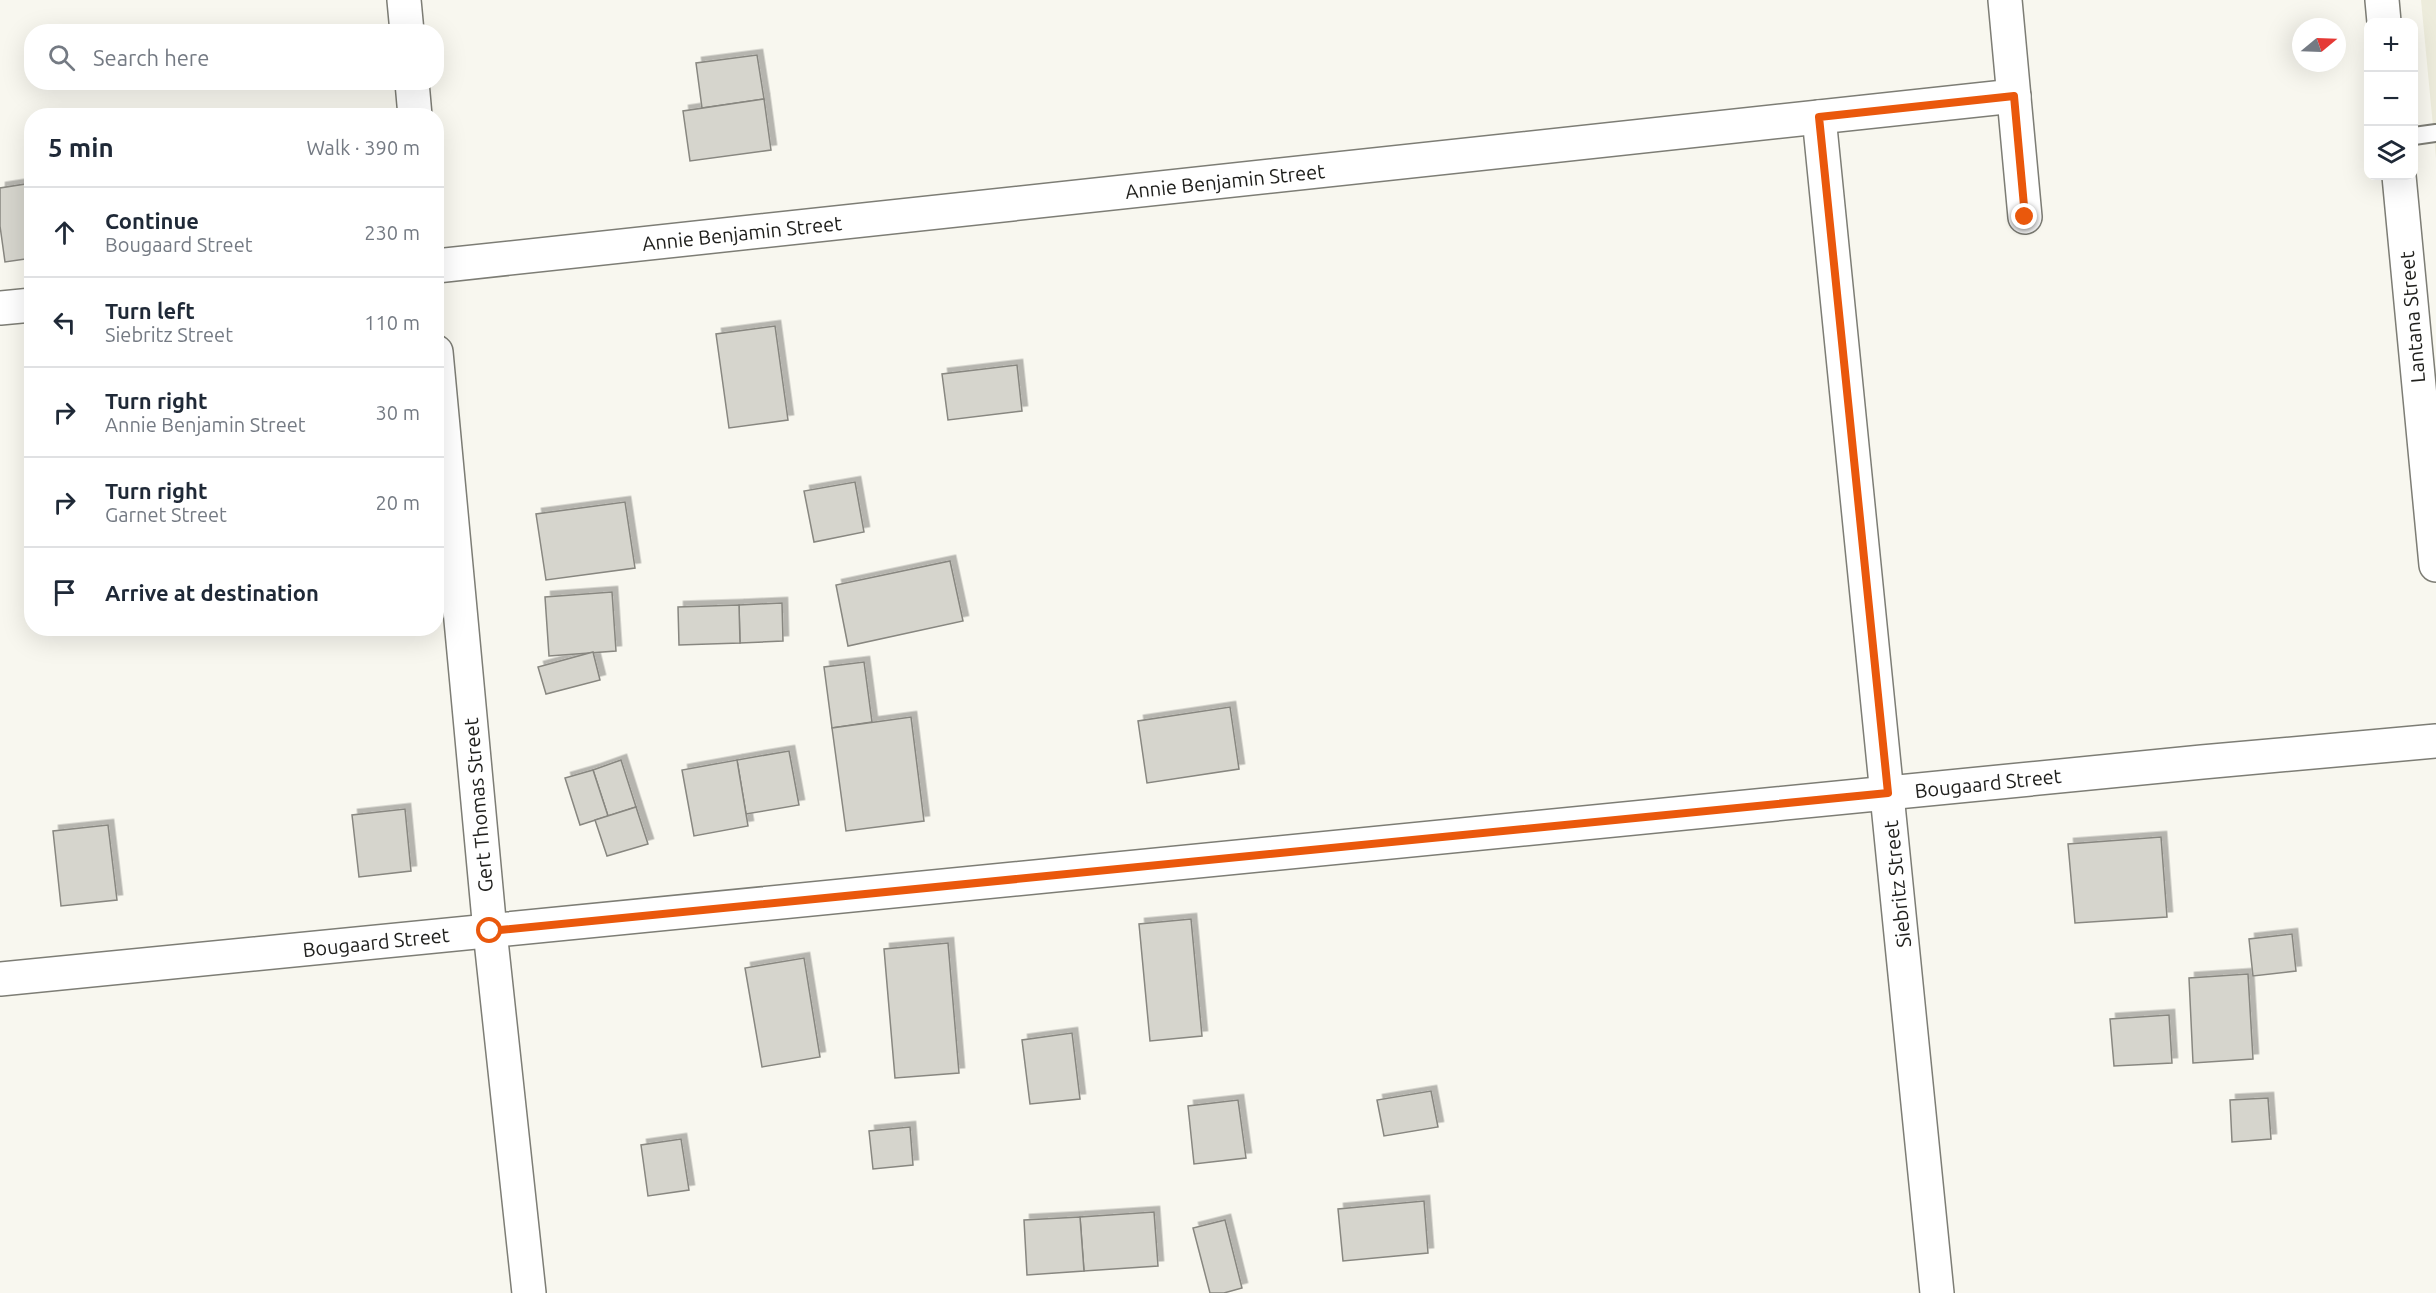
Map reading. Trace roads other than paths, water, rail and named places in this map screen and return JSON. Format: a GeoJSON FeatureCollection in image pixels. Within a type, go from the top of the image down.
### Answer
{"type":"FeatureCollection","features":[{"type":"Feature","properties":{"kind":"street"},"geometry":{"type":"LineString","coordinates":[[404,0],[406,24]]}},
{"type":"Feature","properties":{"kind":"street"},"geometry":{"type":"LineString","coordinates":[[2005,0],[2025,217]]}},
{"type":"Feature","properties":{"kind":"street"},"geometry":{"type":"LineString","coordinates":[[2382,0],[2384,18]]}},
{"type":"Feature","properties":{"kind":"street"},"geometry":{"type":"LineString","coordinates":[[413,90],[414,108]]}},
{"type":"Feature","properties":{"kind":"street","name":"Annie Benjamin Street"},"geometry":{"type":"LineString","coordinates":[[444,265],[2014,96]]}},
{"type":"Feature","properties":{"kind":"street","name":"Siebritz Street"},"geometry":{"type":"LineString","coordinates":[[1819,117],[1937,1293]]}},
{"type":"Feature","properties":{"kind":"street","name":"Lantana Street"},"geometry":{"type":"LineString","coordinates":[[2400,180],[2429,416],[2436,565]]}},
{"type":"Feature","properties":{"kind":"street"},"geometry":{"type":"LineString","coordinates":[[0,308],[24,306]]}},
{"type":"Feature","properties":{"kind":"street","name":"Gert Thomas Street"},"geometry":{"type":"LineString","coordinates":[[444,438],[490,931],[529,1293]]}},
{"type":"Feature","properties":{"kind":"street","name":"Bougaard Street"},"geometry":{"type":"LineString","coordinates":[[0,979],[2436,741]]}},
{"type":"Feature","properties":{"kind":"lane"},"geometry":{"type":"LineString","coordinates":[[2418,136],[2436,134]]}}]}
